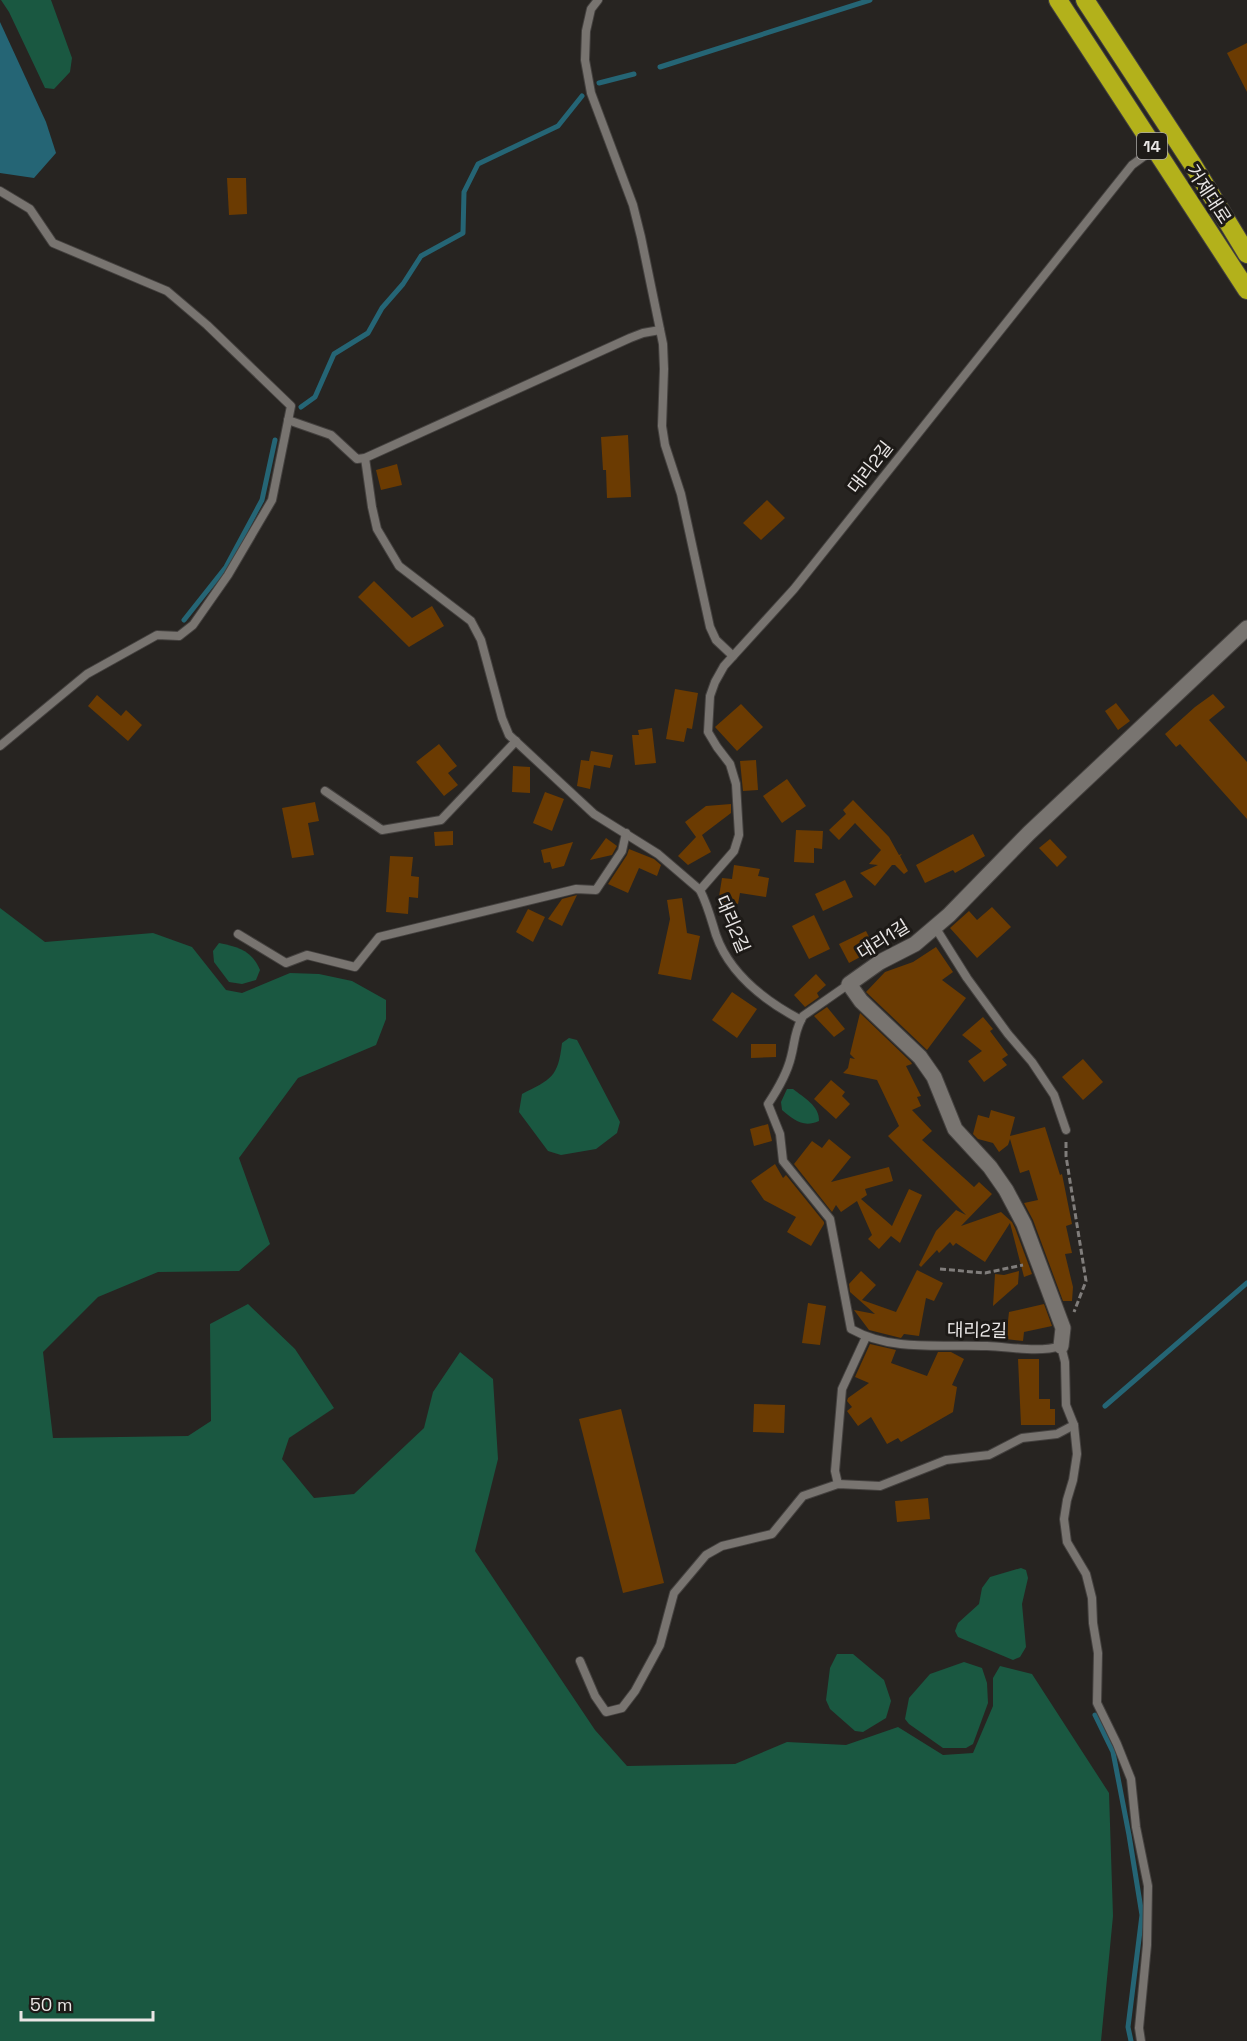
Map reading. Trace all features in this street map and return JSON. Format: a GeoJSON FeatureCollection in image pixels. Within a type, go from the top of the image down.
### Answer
{"type":"FeatureCollection","features":[{"type":"Feature","properties":{"kind":"highway","name":"거제대로"},"geometry":{"type":"LineString","coordinates":[[1058,0],[1247,290]]}},
{"type":"Feature","properties":{"kind":"highway","name":"거제대로"},"geometry":{"type":"LineString","coordinates":[[1085,0],[1193,165],[1247,254]]}},
{"type":"Feature","properties":{"kind":"street","name":"대리1길"},"geometry":{"type":"LineString","coordinates":[[1061,1346],[1063,1328],[1040,1262],[1006,1190],[990,1167],[955,1129],[934,1077],[920,1057],[861,1001],[849,984],[880,962],[915,944],[935,927],[1029,833],[1247,628]]}},
{"type":"Feature","properties":{"kind":"lane"},"geometry":{"type":"LineString","coordinates":[[598,0],[591,9],[586,31],[585,60],[591,93],[633,205],[660,330],[664,369],[662,426],[665,445],[681,494],[710,627],[716,640],[733,656]]}},
{"type":"Feature","properties":{"kind":"lane","name":"대리2길"},"geometry":{"type":"LineString","coordinates":[[801,1020],[746,983],[732,965],[717,936],[709,907],[700,890],[734,851],[739,835],[736,784],[730,764],[708,732],[710,696],[715,682],[724,666],[787,597],[1132,165],[1154,149]]}},
{"type":"Feature","properties":{"kind":"lane"},"geometry":{"type":"LineString","coordinates":[[0,191],[30,209],[53,243],[167,291],[291,406],[273,500],[228,575],[193,625],[179,636],[157,635],[87,674],[0,746]]}},
{"type":"Feature","properties":{"kind":"lane"},"geometry":{"type":"LineString","coordinates":[[288,420],[331,435],[357,459],[365,458],[630,338],[660,330]]}},
{"type":"Feature","properties":{"kind":"lane"},"geometry":{"type":"LineString","coordinates":[[365,458],[377,529],[399,566],[471,621],[481,640],[502,718],[509,735],[594,814],[658,854],[700,890]]}},
{"type":"Feature","properties":{"kind":"lane"},"geometry":{"type":"LineString","coordinates":[[325,791],[382,830],[441,820],[516,741]]}},
{"type":"Feature","properties":{"kind":"lane"},"geometry":{"type":"LineString","coordinates":[[238,934],[286,963],[307,955],[355,967],[379,937],[576,889],[596,890],[622,851],[626,833]]}},
{"type":"Feature","properties":{"kind":"lane"},"geometry":{"type":"LineString","coordinates":[[935,927],[973,987],[1032,1062],[1054,1095],[1066,1130]]}},
{"type":"Feature","properties":{"kind":"lane"},"geometry":{"type":"LineString","coordinates":[[838,1484],[835,1472],[842,1389],[866,1337],[850,1329],[830,1219],[783,1161],[780,1134],[768,1104],[782,1082],[791,1057],[795,1033],[803,1016],[849,984]]}},
{"type":"Feature","properties":{"kind":"lane","name":"대리2길"},"geometry":{"type":"LineString","coordinates":[[866,1337],[917,1346],[955,1345],[1045,1351],[1061,1346]]}},
{"type":"Feature","properties":{"kind":"lane"},"geometry":{"type":"LineString","coordinates":[[1061,1346],[1065,1362],[1066,1405],[1074,1425],[1077,1454],[1064,1519],[1067,1542],[1086,1574],[1092,1598],[1098,1653],[1097,1703],[1118,1744],[1131,1779],[1136,1827],[1149,1886],[1147,1946],[1139,2028],[1141,2041]]}},
{"type":"Feature","properties":{"kind":"lane"},"geometry":{"type":"LineString","coordinates":[[580,1661],[595,1696],[606,1712],[622,1708],[635,1691],[660,1645],[674,1593],[706,1555],[722,1546],[772,1534],[803,1496],[838,1484],[880,1486],[946,1460],[989,1455],[1022,1438],[1057,1434],[1074,1425]]}},
{"type":"Feature","properties":{"kind":"path"},"geometry":{"type":"LineString","coordinates":[[1063,1328],[1071,1320],[1086,1281],[1066,1156],[1066,1130]]}},
{"type":"Feature","properties":{"kind":"path"},"geometry":{"type":"LineString","coordinates":[[940,1269],[985,1273],[1040,1262]]}},
{"type":"Feature","properties":{"kind":"green space"},"geometry":{"type":"Polygon","coordinates":[[[1,0],[51,0],[72,58],[70,72],[54,89],[45,88],[1,0]]]}},
{"type":"Feature","properties":{"kind":"green space"},"geometry":{"type":"Polygon","coordinates":[[[0,908],[45,942],[153,933],[192,947],[226,990],[242,993],[290,973],[319,974],[352,981],[386,1000],[386,1019],[376,1045],[298,1078],[239,1158],[270,1244],[239,1271],[158,1272],[98,1297],[43,1352],[53,1438],[188,1436],[211,1421],[210,1324],[248,1304],[295,1349],[334,1408],[289,1438],[282,1459],[314,1498],[354,1494],[424,1428],[433,1392],[460,1352],[493,1379],[498,1459],[475,1551],[595,1730],[627,1766],[735,1764],[787,1742],[846,1745],[898,1727],[943,1755],[973,1753],[993,1706],[993,1678],[1000,1666],[1032,1674],[1109,1793],[1113,1916],[1101,2041],[0,2041],[0,908]]]}},
{"type":"Feature","properties":{"kind":"green space"},"geometry":{"type":"Polygon","coordinates":[[[219,943],[239,948],[253,958],[260,970],[256,980],[242,984],[229,982],[214,962],[213,951],[219,943]]]}},
{"type":"Feature","properties":{"kind":"green space"},"geometry":{"type":"Polygon","coordinates":[[[569,1038],[577,1040],[620,1122],[617,1133],[596,1149],[561,1155],[548,1151],[519,1112],[522,1094],[540,1085],[551,1076],[558,1064],[562,1043],[569,1038]]]}},
{"type":"Feature","properties":{"kind":"green space"},"geometry":{"type":"Polygon","coordinates":[[[787,1089],[793,1089],[810,1102],[817,1111],[819,1121],[803,1123],[782,1110],[781,1102],[787,1089]]]}},
{"type":"Feature","properties":{"kind":"green space"},"geometry":{"type":"Polygon","coordinates":[[[1021,1568],[1026,1570],[1028,1578],[1022,1604],[1026,1647],[1020,1657],[1013,1660],[958,1637],[955,1631],[958,1623],[979,1604],[982,1588],[990,1577],[1021,1568]]]}},
{"type":"Feature","properties":{"kind":"green space"},"geometry":{"type":"Polygon","coordinates":[[[837,1654],[853,1654],[884,1680],[891,1701],[886,1718],[863,1732],[855,1731],[830,1709],[826,1700],[830,1668],[837,1654]]]}},
{"type":"Feature","properties":{"kind":"green space"},"geometry":{"type":"Polygon","coordinates":[[[964,1662],[982,1668],[987,1683],[988,1703],[973,1744],[966,1748],[943,1748],[905,1719],[909,1698],[930,1674],[964,1662]]]}},
{"type":"Feature","properties":{"kind":"water"},"geometry":{"type":"Polygon","coordinates":[[[0,22],[46,122],[56,153],[34,178],[0,173],[0,22]]]}},
{"type":"Feature","properties":{"kind":"building"},"geometry":{"type":"Polygon","coordinates":[[[1247,43],[1247,92],[1227,53],[1247,43]]]}},
{"type":"Feature","properties":{"kind":"building"},"geometry":{"type":"Polygon","coordinates":[[[227,178],[246,178],[247,214],[229,215],[227,178]]]}},
{"type":"Feature","properties":{"kind":"building"},"geometry":{"type":"Polygon","coordinates":[[[628,435],[631,497],[607,498],[601,437],[628,435]]]}},
{"type":"Feature","properties":{"kind":"building"},"geometry":{"type":"Polygon","coordinates":[[[397,464],[402,485],[381,490],[376,470],[397,464]]]}},
{"type":"Feature","properties":{"kind":"building"},"geometry":{"type":"Polygon","coordinates":[[[767,500],[785,518],[761,540],[743,523],[767,500]]]}},
{"type":"Feature","properties":{"kind":"building"},"geometry":{"type":"Polygon","coordinates":[[[374,581],[412,618],[432,606],[444,626],[409,647],[358,597],[374,581]]]}},
{"type":"Feature","properties":{"kind":"building"},"geometry":{"type":"Polygon","coordinates":[[[675,689],[698,693],[692,729],[687,728],[684,742],[666,739],[675,689]]]}},
{"type":"Feature","properties":{"kind":"building"},"geometry":{"type":"Polygon","coordinates":[[[1213,694],[1225,707],[1209,720],[1247,762],[1247,819],[1180,744],[1176,747],[1165,734],[1213,694]]]}},
{"type":"Feature","properties":{"kind":"building"},"geometry":{"type":"Polygon","coordinates":[[[97,695],[121,716],[126,710],[142,725],[128,741],[88,706],[97,695]]]}},
{"type":"Feature","properties":{"kind":"building"},"geometry":{"type":"Polygon","coordinates":[[[1116,703],[1130,721],[1118,730],[1105,711],[1116,703]]]}},
{"type":"Feature","properties":{"kind":"building"},"geometry":{"type":"Polygon","coordinates":[[[741,704],[763,727],[737,751],[715,727],[741,704]]]}},
{"type":"Feature","properties":{"kind":"building"},"geometry":{"type":"Polygon","coordinates":[[[652,728],[656,763],[635,765],[632,735],[639,735],[638,730],[652,728]]]}},
{"type":"Feature","properties":{"kind":"building"},"geometry":{"type":"Polygon","coordinates":[[[439,744],[457,766],[448,773],[458,785],[444,796],[416,762],[439,744]]]}},
{"type":"Feature","properties":{"kind":"building"},"geometry":{"type":"Polygon","coordinates":[[[591,751],[613,755],[610,768],[594,765],[590,789],[577,786],[581,760],[589,761],[591,751]]]}},
{"type":"Feature","properties":{"kind":"building"},"geometry":{"type":"Polygon","coordinates":[[[756,760],[758,790],[743,791],[740,761],[756,760]]]}},
{"type":"Feature","properties":{"kind":"building"},"geometry":{"type":"Polygon","coordinates":[[[513,766],[530,767],[530,793],[512,792],[513,766]]]}},
{"type":"Feature","properties":{"kind":"building"},"geometry":{"type":"Polygon","coordinates":[[[787,779],[806,806],[782,823],[763,796],[787,779]]]}},
{"type":"Feature","properties":{"kind":"building"},"geometry":{"type":"Polygon","coordinates":[[[545,792],[564,799],[552,831],[533,823],[545,792]]]}},
{"type":"Feature","properties":{"kind":"building"},"geometry":{"type":"Polygon","coordinates":[[[853,800],[889,837],[899,855],[902,854],[900,856],[908,871],[904,874],[892,865],[875,886],[860,873],[878,865],[869,864],[881,850],[855,823],[839,840],[829,830],[846,814],[843,810],[853,800]]]}},
{"type":"Feature","properties":{"kind":"building"},"geometry":{"type":"Polygon","coordinates":[[[315,802],[319,821],[308,823],[314,855],[292,858],[282,808],[315,802]]]}},
{"type":"Feature","properties":{"kind":"building"},"geometry":{"type":"Polygon","coordinates":[[[731,804],[731,813],[702,835],[711,852],[688,865],[678,856],[696,837],[685,822],[706,806],[731,804]]]}},
{"type":"Feature","properties":{"kind":"building"},"geometry":{"type":"Polygon","coordinates":[[[796,830],[823,831],[822,849],[814,848],[814,863],[794,862],[796,830]]]}},
{"type":"Feature","properties":{"kind":"building"},"geometry":{"type":"Polygon","coordinates":[[[453,831],[453,845],[435,846],[434,832],[453,831]]]}},
{"type":"Feature","properties":{"kind":"building"},"geometry":{"type":"Polygon","coordinates":[[[973,834],[985,856],[955,873],[953,870],[925,883],[916,865],[973,834]]]}},
{"type":"Feature","properties":{"kind":"building"},"geometry":{"type":"Polygon","coordinates":[[[606,838],[617,846],[612,855],[590,860],[606,838]]]}},
{"type":"Feature","properties":{"kind":"building"},"geometry":{"type":"Polygon","coordinates":[[[1050,839],[1067,857],[1057,867],[1039,848],[1050,839]]]}},
{"type":"Feature","properties":{"kind":"building"},"geometry":{"type":"Polygon","coordinates":[[[573,842],[564,866],[552,869],[550,862],[544,863],[541,850],[573,842]]]}},
{"type":"Feature","properties":{"kind":"building"},"geometry":{"type":"Polygon","coordinates":[[[629,849],[654,859],[661,865],[657,876],[639,868],[628,893],[608,884],[629,849]]]}},
{"type":"Feature","properties":{"kind":"building"},"geometry":{"type":"Polygon","coordinates":[[[390,856],[413,857],[411,876],[419,877],[418,898],[409,897],[408,914],[386,912],[390,856]]]}},
{"type":"Feature","properties":{"kind":"building"},"geometry":{"type":"Polygon","coordinates":[[[734,865],[760,869],[758,876],[769,878],[766,897],[740,893],[738,904],[734,903],[732,912],[717,909],[722,878],[732,879],[734,865]]]}},
{"type":"Feature","properties":{"kind":"building"},"geometry":{"type":"Polygon","coordinates":[[[845,880],[853,897],[823,911],[815,894],[845,880]]]}},
{"type":"Feature","properties":{"kind":"building"},"geometry":{"type":"Polygon","coordinates":[[[577,895],[562,926],[548,919],[562,899],[577,895]]]}},
{"type":"Feature","properties":{"kind":"building"},"geometry":{"type":"Polygon","coordinates":[[[682,898],[687,933],[700,936],[691,980],[658,974],[670,919],[667,900],[682,898]]]}},
{"type":"Feature","properties":{"kind":"building"},"geometry":{"type":"Polygon","coordinates":[[[992,907],[1011,927],[977,958],[950,928],[969,911],[977,920],[992,907]]]}},
{"type":"Feature","properties":{"kind":"building"},"geometry":{"type":"Polygon","coordinates":[[[528,909],[545,917],[533,942],[516,932],[528,909]]]}},
{"type":"Feature","properties":{"kind":"building"},"geometry":{"type":"Polygon","coordinates":[[[814,915],[830,949],[809,959],[792,926],[814,915]]]}},
{"type":"Feature","properties":{"kind":"building"},"geometry":{"type":"Polygon","coordinates":[[[866,931],[875,949],[849,963],[839,944],[866,931]]]}},
{"type":"Feature","properties":{"kind":"building"},"geometry":{"type":"Polygon","coordinates":[[[936,947],[953,972],[942,980],[966,998],[927,1050],[866,992],[885,972],[913,962],[936,947]]]}},
{"type":"Feature","properties":{"kind":"building"},"geometry":{"type":"Polygon","coordinates":[[[816,974],[826,985],[817,993],[819,997],[805,1007],[794,995],[816,974]]]}},
{"type":"Feature","properties":{"kind":"building"},"geometry":{"type":"Polygon","coordinates":[[[732,992],[757,1009],[737,1038],[712,1020],[732,992]]]}},
{"type":"Feature","properties":{"kind":"building"},"geometry":{"type":"Polygon","coordinates":[[[827,1007],[845,1029],[834,1037],[814,1016],[827,1007]]]}},
{"type":"Feature","properties":{"kind":"building"},"geometry":{"type":"Polygon","coordinates":[[[860,1013],[912,1064],[906,1066],[921,1096],[917,1097],[921,1106],[912,1110],[932,1131],[922,1140],[974,1187],[979,1182],[992,1194],[961,1226],[1001,1212],[1015,1228],[1032,1274],[1024,1277],[1010,1223],[985,1262],[956,1243],[953,1246],[950,1242],[939,1253],[937,1250],[921,1267],[919,1265],[936,1231],[956,1210],[966,1215],[888,1136],[899,1126],[877,1080],[843,1073],[848,1068],[850,1058],[855,1059],[850,1054],[860,1013]]]}},
{"type":"Feature","properties":{"kind":"building"},"geometry":{"type":"Polygon","coordinates":[[[983,1017],[993,1029],[990,1031],[1008,1055],[1002,1059],[1007,1065],[984,1082],[968,1061],[982,1051],[962,1035],[983,1017]]]}},
{"type":"Feature","properties":{"kind":"building"},"geometry":{"type":"Polygon","coordinates":[[[751,1044],[776,1044],[776,1057],[751,1058],[751,1044]]]}},
{"type":"Feature","properties":{"kind":"building"},"geometry":{"type":"Polygon","coordinates":[[[1083,1059],[1103,1082],[1083,1100],[1062,1077],[1083,1059]]]}},
{"type":"Feature","properties":{"kind":"building"},"geometry":{"type":"Polygon","coordinates":[[[831,1080],[845,1092],[842,1096],[850,1104],[836,1119],[814,1099],[831,1080]]]}},
{"type":"Feature","properties":{"kind":"building"},"geometry":{"type":"Polygon","coordinates":[[[991,1110],[1015,1117],[1010,1136],[1045,1127],[1060,1175],[1062,1174],[1072,1224],[1066,1226],[1072,1253],[1065,1254],[1073,1287],[1072,1301],[1063,1301],[1033,1220],[1024,1203],[1038,1200],[1029,1170],[1020,1173],[1010,1139],[1008,1145],[999,1152],[993,1143],[978,1139],[973,1134],[978,1115],[989,1118],[991,1110]]]}},
{"type":"Feature","properties":{"kind":"building"},"geometry":{"type":"Polygon","coordinates":[[[768,1124],[772,1141],[754,1146],[750,1129],[768,1124]]]}},
{"type":"Feature","properties":{"kind":"building"},"geometry":{"type":"Polygon","coordinates":[[[829,1139],[851,1157],[831,1182],[889,1167],[893,1181],[865,1189],[867,1195],[861,1199],[892,1226],[909,1189],[922,1195],[900,1243],[891,1236],[879,1249],[868,1239],[872,1235],[857,1201],[841,1212],[836,1205],[832,1212],[794,1164],[812,1141],[822,1148],[829,1139]]]}},
{"type":"Feature","properties":{"kind":"building"},"geometry":{"type":"Polygon","coordinates":[[[775,1164],[783,1178],[786,1175],[824,1222],[811,1246],[787,1232],[796,1217],[764,1200],[751,1181],[775,1164]]]}},
{"type":"Feature","properties":{"kind":"building"},"geometry":{"type":"Polygon","coordinates":[[[917,1270],[943,1283],[934,1301],[926,1298],[919,1336],[904,1334],[901,1338],[869,1330],[854,1310],[875,1314],[850,1292],[849,1284],[861,1271],[876,1285],[862,1300],[896,1312],[917,1270]]]}},
{"type":"Feature","properties":{"kind":"building"},"geometry":{"type":"Polygon","coordinates":[[[1019,1271],[1018,1284],[993,1306],[995,1274],[1004,1275],[1019,1271]]]}},
{"type":"Feature","properties":{"kind":"building"},"geometry":{"type":"Polygon","coordinates":[[[808,1303],[826,1306],[820,1345],[802,1343],[808,1303]]]}},
{"type":"Feature","properties":{"kind":"building"},"geometry":{"type":"Polygon","coordinates":[[[1044,1304],[1052,1326],[1024,1332],[1023,1341],[1006,1339],[1009,1312],[1044,1304]]]}},
{"type":"Feature","properties":{"kind":"building"},"geometry":{"type":"Polygon","coordinates":[[[870,1344],[896,1350],[891,1363],[927,1376],[938,1352],[951,1352],[964,1359],[952,1385],[957,1387],[953,1412],[901,1442],[898,1438],[887,1444],[871,1417],[858,1426],[847,1411],[852,1407],[847,1401],[869,1383],[855,1377],[870,1344]]]}},
{"type":"Feature","properties":{"kind":"building"},"geometry":{"type":"Polygon","coordinates":[[[1018,1359],[1039,1359],[1039,1399],[1050,1399],[1050,1409],[1055,1409],[1055,1425],[1021,1425],[1018,1359]]]}},
{"type":"Feature","properties":{"kind":"building"},"geometry":{"type":"Polygon","coordinates":[[[754,1404],[785,1405],[784,1433],[753,1432],[754,1404]]]}},
{"type":"Feature","properties":{"kind":"building"},"geometry":{"type":"Polygon","coordinates":[[[621,1409],[664,1583],[623,1593],[579,1419],[621,1409]]]}},
{"type":"Feature","properties":{"kind":"building"},"geometry":{"type":"Polygon","coordinates":[[[928,1498],[930,1519],[897,1522],[895,1501],[928,1498]]]}},
{"type":"Feature","properties":{"kind":"waterway"},"geometry":{"type":"LineString","coordinates":[[660,67],[870,0]]}},
{"type":"Feature","properties":{"kind":"waterway"},"geometry":{"type":"LineString","coordinates":[[599,83],[634,74]]}},
{"type":"Feature","properties":{"kind":"waterway"},"geometry":{"type":"LineString","coordinates":[[301,407],[315,397],[334,354],[368,333],[382,308],[403,284],[421,256],[463,233],[464,192],[478,164],[558,126],[582,96]]}},
{"type":"Feature","properties":{"kind":"waterway"},"geometry":{"type":"LineString","coordinates":[[184,620],[226,567],[262,500],[275,440]]}},
{"type":"Feature","properties":{"kind":"waterway"},"geometry":{"type":"LineString","coordinates":[[1105,1406],[1247,1283]]}},
{"type":"Feature","properties":{"kind":"waterway"},"geometry":{"type":"LineString","coordinates":[[1095,1715],[1113,1752],[1142,1915],[1128,2027],[1131,2041]]}}]}
